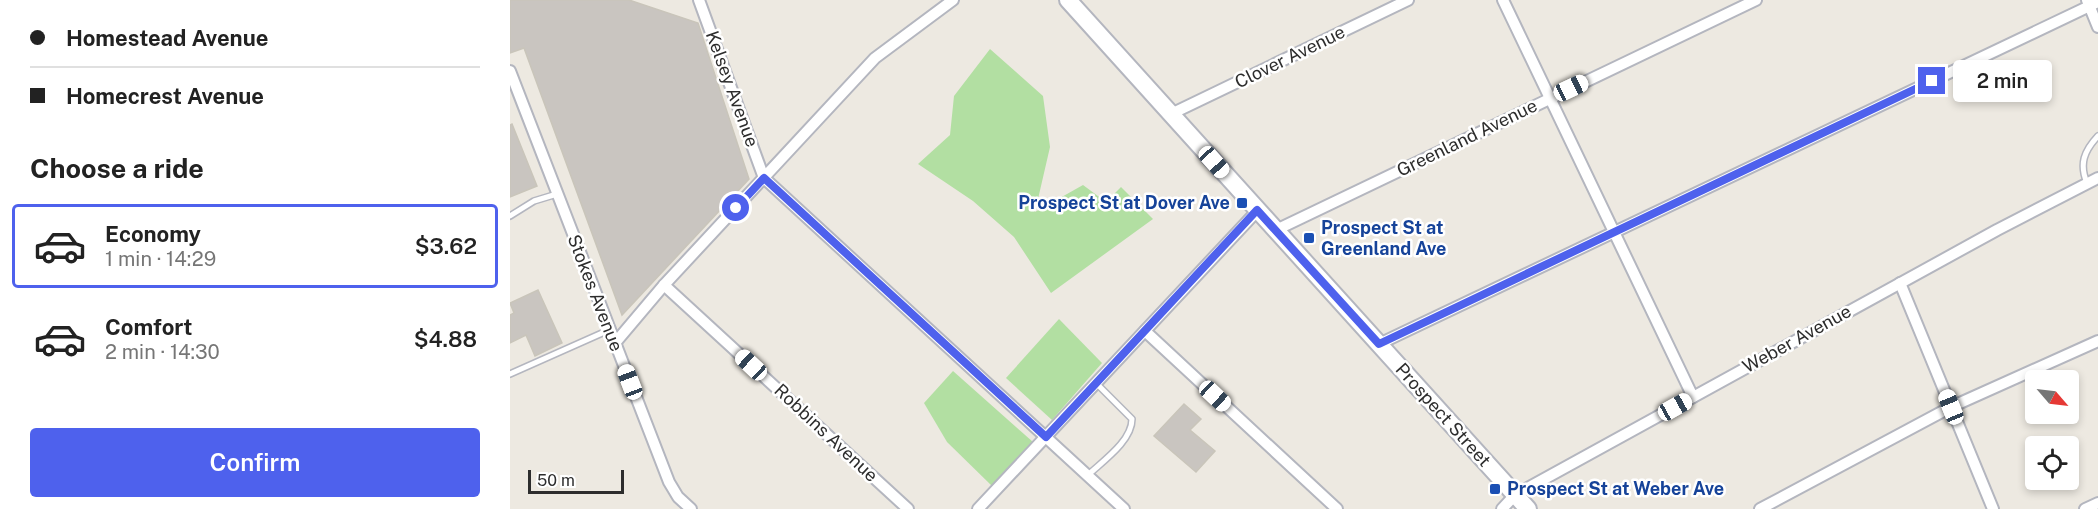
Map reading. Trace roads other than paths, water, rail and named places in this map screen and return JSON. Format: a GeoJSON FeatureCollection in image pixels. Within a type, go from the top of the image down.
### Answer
{"type":"FeatureCollection","features":[{"type":"Feature","properties":{"kind":"street","name":"Kelsey Avenue"},"geometry":{"type":"LineString","coordinates":[[699,0],[764,178]]}},
{"type":"Feature","properties":{"kind":"street"},"geometry":{"type":"LineString","coordinates":[[615,342],[664,285],[875,58],[953,0]]}},
{"type":"Feature","properties":{"kind":"street","name":"Prospect Street"},"geometry":{"type":"LineString","coordinates":[[1068,0],[1528,509]]}},
{"type":"Feature","properties":{"kind":"street","name":"Clover Avenue"},"geometry":{"type":"LineString","coordinates":[[1171,114],[1408,0]]}},
{"type":"Feature","properties":{"kind":"street"},"geometry":{"type":"LineString","coordinates":[[1503,0],[1693,397]]}},
{"type":"Feature","properties":{"kind":"street","name":"Greenland Avenue"},"geometry":{"type":"LineString","coordinates":[[1276,230],[1756,0]]}},
{"type":"Feature","properties":{"kind":"street"},"geometry":{"type":"LineString","coordinates":[[1379,344],[2092,2],[2098,27]]}},
{"type":"Feature","properties":{"kind":"street","name":"Stokes Avenue"},"geometry":{"type":"LineString","coordinates":[[510,71],[669,482],[678,496],[691,509]]}},
{"type":"Feature","properties":{"kind":"street"},"geometry":{"type":"LineString","coordinates":[[764,178],[1124,509]]}},
{"type":"Feature","properties":{"kind":"street","name":"Weber Avenue"},"geometry":{"type":"LineString","coordinates":[[1502,509],[1515,495],[1996,230],[2098,178]]}},
{"type":"Feature","properties":{"kind":"street"},"geometry":{"type":"LineString","coordinates":[[978,509],[1257,210]]}},
{"type":"Feature","properties":{"kind":"street"},"geometry":{"type":"LineString","coordinates":[[1900,283],[1993,509]]}},
{"type":"Feature","properties":{"kind":"street","name":"Robbins Avenue"},"geometry":{"type":"LineString","coordinates":[[664,285],[908,509]]}},
{"type":"Feature","properties":{"kind":"street"},"geometry":{"type":"LineString","coordinates":[[1145,331],[1337,509]]}},
{"type":"Feature","properties":{"kind":"street"},"geometry":{"type":"LineString","coordinates":[[1760,509],[1951,407],[2098,341]]}},
{"type":"Feature","properties":{"kind":"street"},"geometry":{"type":"LineString","coordinates":[[2085,509],[2098,503]]}},
{"type":"Feature","properties":{"kind":"lane"},"geometry":{"type":"LineString","coordinates":[[2087,183],[2082,170],[2083,159],[2098,136]]}},
{"type":"Feature","properties":{"kind":"lane"},"geometry":{"type":"LineString","coordinates":[[510,216],[534,201],[557,194]]}},
{"type":"Feature","properties":{"kind":"lane"},"geometry":{"type":"LineString","coordinates":[[510,374],[609,330]]}},
{"type":"Feature","properties":{"kind":"lane"},"geometry":{"type":"LineString","coordinates":[[1087,475],[1119,445],[1132,428],[1132,419],[1096,383]]}},
{"type":"Feature","properties":{"kind":"place","name":"Prospect St at Dover Ave"},"geometry":{"type":"Point","coordinates":[1242,203]}},
{"type":"Feature","properties":{"kind":"place","name":"Prospect St at Greenland Ave"},"geometry":{"type":"Point","coordinates":[1309,238]}},
{"type":"Feature","properties":{"kind":"place","name":"Prospect St at Weber Ave"},"geometry":{"type":"Point","coordinates":[1495,489]}}]}
